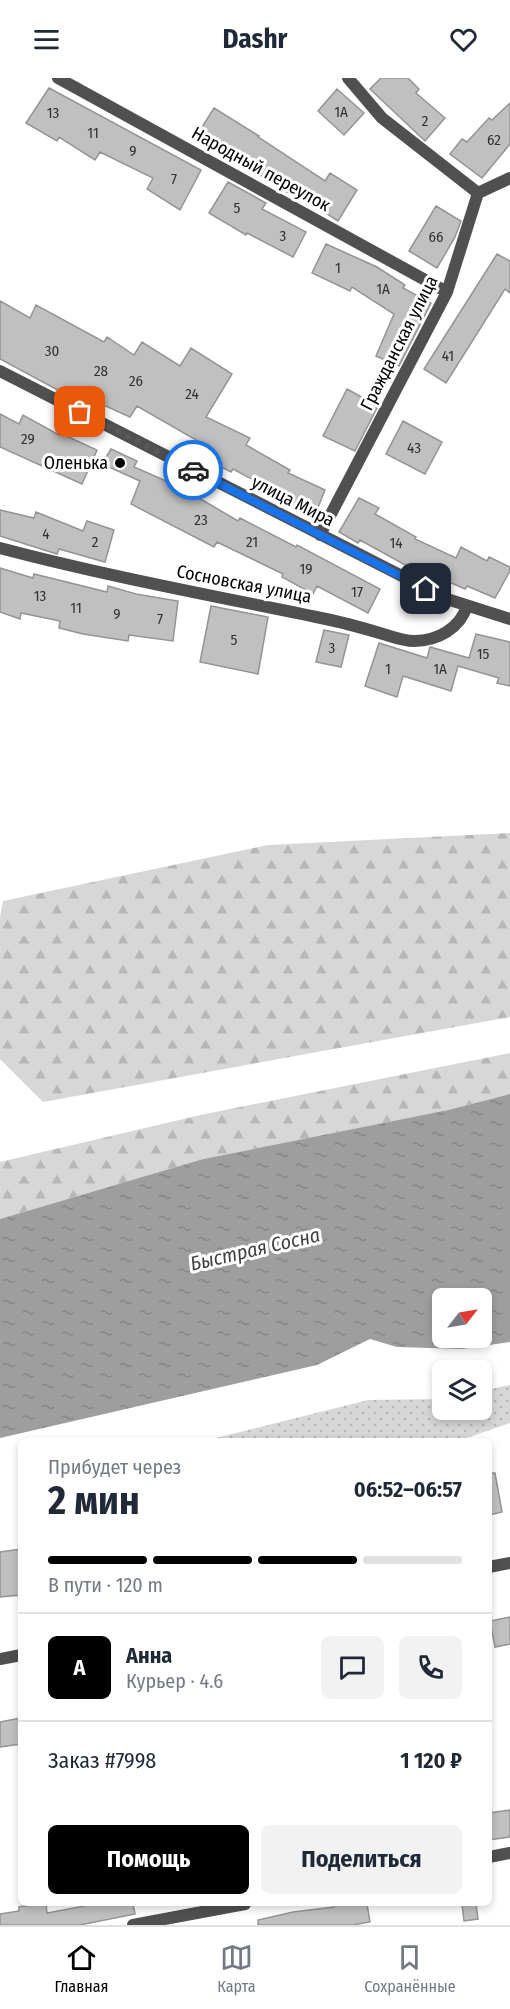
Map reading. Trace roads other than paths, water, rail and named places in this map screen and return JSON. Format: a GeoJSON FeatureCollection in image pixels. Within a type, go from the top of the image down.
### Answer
{"type":"FeatureCollection","features":[{"type":"Feature","properties":{"kind":"street","name":"Народный переулок"},"geometry":{"type":"LineString","coordinates":[[58,78],[447,292]]}},
{"type":"Feature","properties":{"kind":"street"},"geometry":{"type":"LineString","coordinates":[[348,78],[382,118],[478,192],[510,178]]}},
{"type":"Feature","properties":{"kind":"street","name":"Гражданская улица"},"geometry":{"type":"LineString","coordinates":[[320,535],[447,292],[478,192]]}},
{"type":"Feature","properties":{"kind":"street","name":"улица Мира"},"geometry":{"type":"LineString","coordinates":[[0,371],[447,599],[510,619]]}},
{"type":"Feature","properties":{"kind":"street","name":"Сосновская улица"},"geometry":{"type":"LineString","coordinates":[[0,548],[79,569],[326,619],[407,640],[423,640],[446,632],[463,617],[467,606]]}},
{"type":"Feature","properties":{"kind":"street"},"geometry":{"type":"LineString","coordinates":[[492,1566],[510,1563]]}},
{"type":"Feature","properties":{"kind":"street"},"geometry":{"type":"LineString","coordinates":[[0,1659],[18,1656]]}},
{"type":"Feature","properties":{"kind":"street"},"geometry":{"type":"LineString","coordinates":[[492,1856],[510,1853]]}},
{"type":"Feature","properties":{"kind":"street"},"geometry":{"type":"LineString","coordinates":[[133,1925],[234,1906]]}},
{"type":"Feature","properties":{"kind":"water","name":"Быстрая Сосна"},"geometry":{"type":"Polygon","coordinates":[[[510,1094],[510,1342],[492,1345],[492,1288],[432,1288],[432,1348],[469,1348],[462,1349],[397,1347],[370,1339],[317,1365],[0,1438],[0,1219],[203,1159],[448,1110],[510,1094]]]}},
{"type":"Feature","properties":{"kind":"place","name":"Оленька"},"geometry":{"type":"Point","coordinates":[120,463]}}]}
